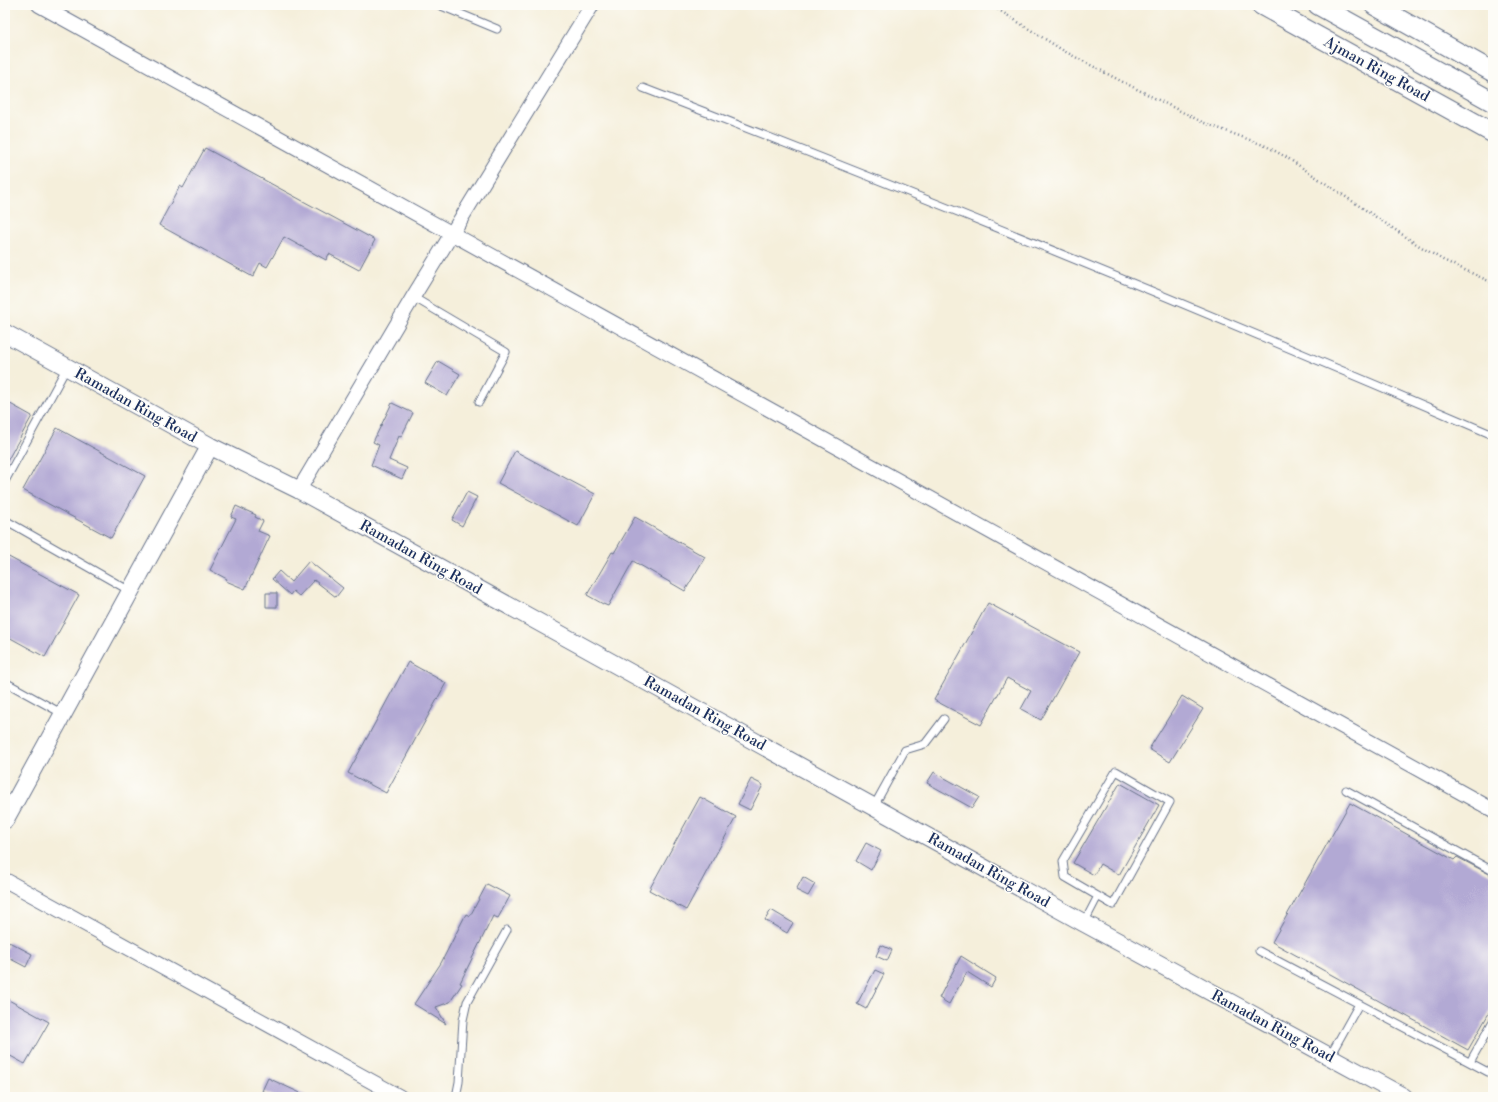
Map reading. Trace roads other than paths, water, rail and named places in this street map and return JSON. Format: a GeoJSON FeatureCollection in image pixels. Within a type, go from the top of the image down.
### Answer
{"type":"FeatureCollection","features":[{"type":"Feature","properties":{"kind":"main road","name":"Ajman Ring Road"},"geometry":{"type":"LineString","coordinates":[[1261,5],[1493,133]]}},
{"type":"Feature","properties":{"kind":"main road","name":"Ajman Ring Road"},"geometry":{"type":"LineString","coordinates":[[1318,5],[1493,102]]}},
{"type":"Feature","properties":{"kind":"main road"},"geometry":{"type":"LineString","coordinates":[[1374,5],[1493,72]]}},
{"type":"Feature","properties":{"kind":"street"},"geometry":{"type":"LineString","coordinates":[[39,5],[1493,810]]}},
{"type":"Feature","properties":{"kind":"street"},"geometry":{"type":"LineString","coordinates":[[299,490],[413,297],[592,5]]}},
{"type":"Feature","properties":{"kind":"street","name":"Ramadan Ring Road"},"geometry":{"type":"LineString","coordinates":[[5,333],[210,446],[299,490],[1084,923],[1404,1097]]}},
{"type":"Feature","properties":{"kind":"street"},"geometry":{"type":"LineString","coordinates":[[5,820],[210,446]]}},
{"type":"Feature","properties":{"kind":"street"},"geometry":{"type":"LineString","coordinates":[[5,880],[400,1097]]}},
{"type":"Feature","properties":{"kind":"lane"},"geometry":{"type":"LineString","coordinates":[[439,5],[496,29]]}},
{"type":"Feature","properties":{"kind":"lane"},"geometry":{"type":"LineString","coordinates":[[643,88],[786,143],[1121,279],[1493,436]]}},
{"type":"Feature","properties":{"kind":"lane"},"geometry":{"type":"LineString","coordinates":[[413,297],[506,352],[479,402]]}},
{"type":"Feature","properties":{"kind":"lane"},"geometry":{"type":"LineString","coordinates":[[5,481],[67,367]]}},
{"type":"Feature","properties":{"kind":"lane"},"geometry":{"type":"LineString","coordinates":[[5,520],[130,591]]}},
{"type":"Feature","properties":{"kind":"lane"},"geometry":{"type":"LineString","coordinates":[[5,682],[63,714]]}},
{"type":"Feature","properties":{"kind":"lane"},"geometry":{"type":"LineString","coordinates":[[874,806],[905,750],[925,744],[944,719]]}},
{"type":"Feature","properties":{"kind":"lane"},"geometry":{"type":"LineString","coordinates":[[1116,771],[1170,802],[1113,905],[1098,896],[1065,877],[1063,860],[1116,771]]}},
{"type":"Feature","properties":{"kind":"lane"},"geometry":{"type":"LineString","coordinates":[[1346,790],[1493,871]]}},
{"type":"Feature","properties":{"kind":"lane"},"geometry":{"type":"LineString","coordinates":[[1084,923],[1098,896]]}},
{"type":"Feature","properties":{"kind":"lane"},"geometry":{"type":"LineString","coordinates":[[456,1097],[459,1082],[463,1020],[467,1002],[507,930]]}},
{"type":"Feature","properties":{"kind":"lane"},"geometry":{"type":"LineString","coordinates":[[1259,951],[1488,1072]]}},
{"type":"Feature","properties":{"kind":"lane"},"geometry":{"type":"LineString","coordinates":[[1330,1056],[1359,1004]]}},
{"type":"Feature","properties":{"kind":"lane"},"geometry":{"type":"LineString","coordinates":[[1470,1062],[1493,1022]]}}]}
